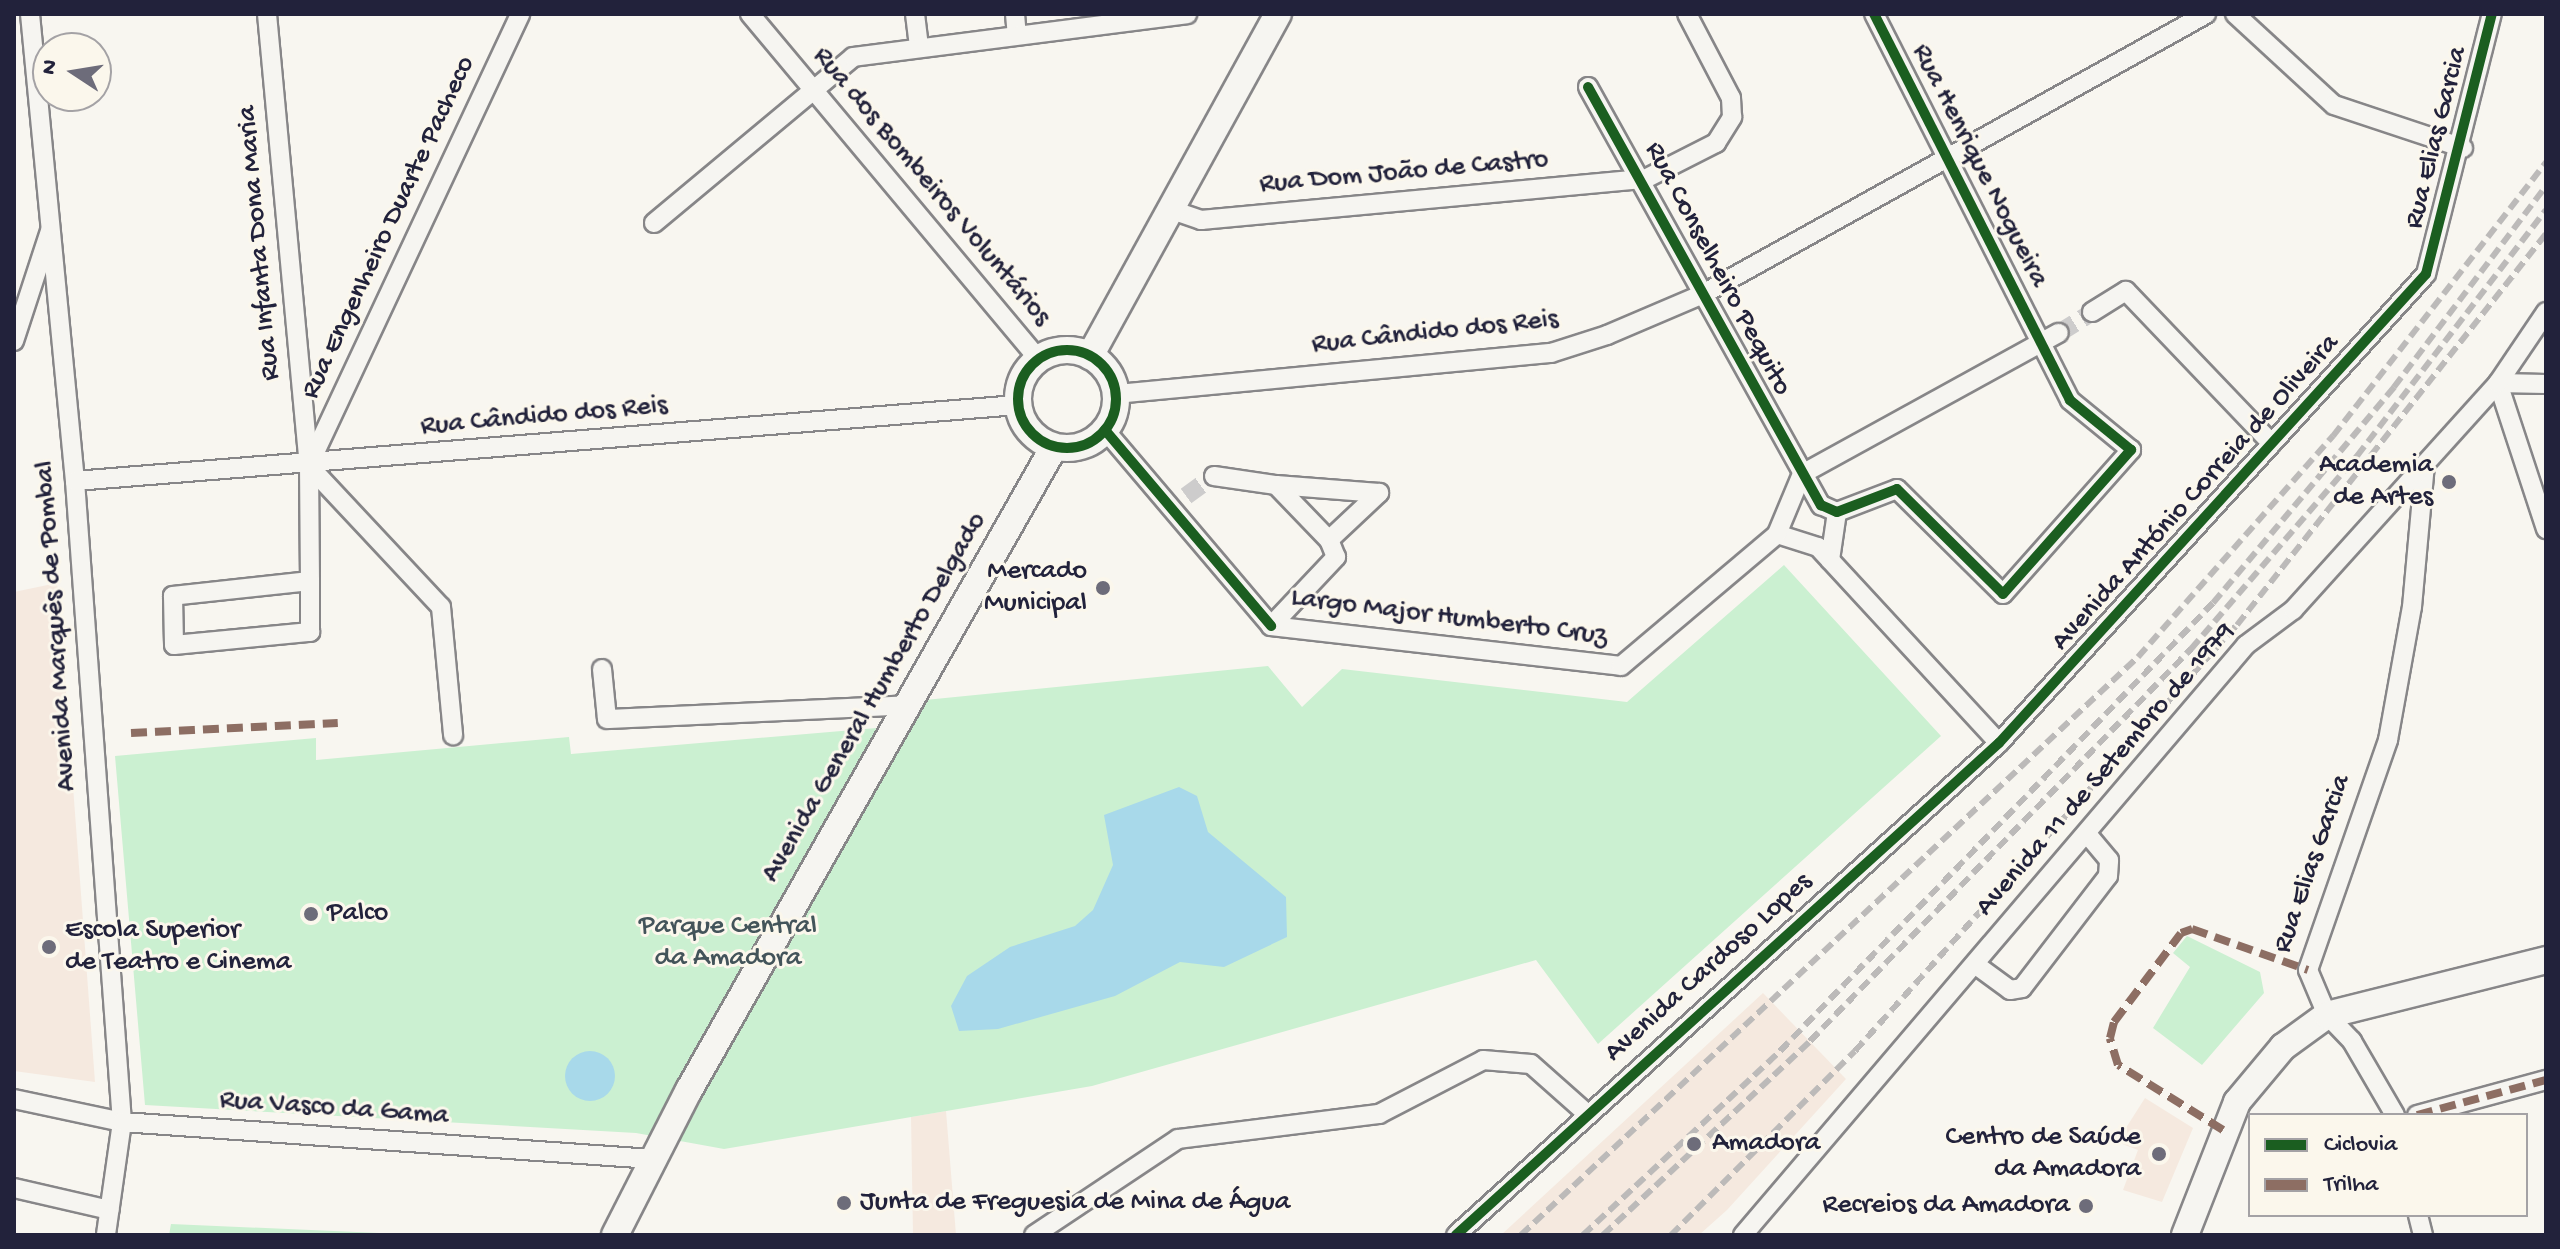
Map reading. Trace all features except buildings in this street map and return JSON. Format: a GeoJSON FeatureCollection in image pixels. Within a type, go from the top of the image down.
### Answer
{"type":"FeatureCollection","features":[{"type":"Feature","properties":{"kind":"street","name":"Avenida Marquês de Pombal"},"geometry":{"type":"LineString","coordinates":[[30,14],[53,221],[75,481],[122,1122],[106,1235]]}},
{"type":"Feature","properties":{"kind":"street","name":"Rua Infanta Dona Maria"},"geometry":{"type":"LineString","coordinates":[[267,14],[309,466],[310,581],[310,632],[174,645],[173,596],[310,581]]}},
{"type":"Feature","properties":{"kind":"street","name":"Rua Engenheiro Duarte Pacheco"},"geometry":{"type":"LineString","coordinates":[[309,466],[520,14]]}},
{"type":"Feature","properties":{"kind":"street","name":"Rua dos Bombeiros Voluntários"},"geometry":{"type":"LineString","coordinates":[[750,14],[1038,359]]}},
{"type":"Feature","properties":{"kind":"street"},"geometry":{"type":"LineString","coordinates":[[915,14],[919,47]]}},
{"type":"Feature","properties":{"kind":"street"},"geometry":{"type":"LineString","coordinates":[[1015,14],[1017,35]]}},
{"type":"Feature","properties":{"kind":"street"},"geometry":{"type":"LineString","coordinates":[[654,223],[853,57],[1017,35],[1046,22],[1187,14]]}},
{"type":"Feature","properties":{"kind":"street"},"geometry":{"type":"LineString","coordinates":[[1090,356],[1278,14]]}},
{"type":"Feature","properties":{"kind":"street"},"geometry":{"type":"LineString","coordinates":[[1645,179],[1716,143],[1732,117],[1731,98],[1687,14]]}},
{"type":"Feature","properties":{"kind":"street","name":"Rua Henrique Nogueira"},"geometry":{"type":"LineString","coordinates":[[1837,512],[1897,489],[2003,594],[2131,450],[2070,400],[1874,14]]}},
{"type":"Feature","properties":{"kind":"street","name":"Rua Cândido dos Reis"},"geometry":{"type":"LineString","coordinates":[[1116,394],[1551,353],[1701,295],[2206,14]]}},
{"type":"Feature","properties":{"kind":"street"},"geometry":{"type":"LineString","coordinates":[[2235,14],[2334,105],[2463,148]]}},
{"type":"Feature","properties":{"kind":"street","name":"Rua Elias Garcia"},"geometry":{"type":"LineString","coordinates":[[2426,274],[2463,148],[2492,14]]}},
{"type":"Feature","properties":{"kind":"street","name":"Rua Conselheiro Pequito"},"geometry":{"type":"LineString","coordinates":[[1588,87],[1645,179],[1701,295],[1802,474],[1821,505],[1837,512]]}},
{"type":"Feature","properties":{"kind":"street","name":"Rua Dom João de Castro"},"geometry":{"type":"LineString","coordinates":[[1169,209],[1201,220],[1645,179]]}},
{"type":"Feature","properties":{"kind":"street"},"geometry":{"type":"LineString","coordinates":[[14,341],[53,221]]}},
{"type":"Feature","properties":{"kind":"street","name":"Avenida António Correia de Oliveira"},"geometry":{"type":"LineString","coordinates":[[1999,743],[2426,274]]}},
{"type":"Feature","properties":{"kind":"street"},"geometry":{"type":"LineString","coordinates":[[2092,312],[2126,291],[2272,444]]}},
{"type":"Feature","properties":{"kind":"street","name":"Avenida 11 de Setembro de 1979"},"geometry":{"type":"LineString","coordinates":[[1743,1235],[2246,645],[2293,610],[2498,383],[2546,312]]}},
{"type":"Feature","properties":{"kind":"street"},"geometry":{"type":"LineString","coordinates":[[1999,743],[1818,547],[1777,534],[1802,474],[2059,333]]}},
{"type":"Feature","properties":{"kind":"street"},"geometry":{"type":"LineString","coordinates":[[1064,350],[1090,356],[1116,394],[1105,430],[1082,446],[1054,447],[1030,431],[1018,405],[1022,379],[1038,359],[1064,350]]}},
{"type":"Feature","properties":{"kind":"street"},"geometry":{"type":"LineString","coordinates":[[2546,384],[2498,383],[2546,529]]}},
{"type":"Feature","properties":{"kind":"street","name":"Rua Cândido dos Reis"},"geometry":{"type":"LineString","coordinates":[[75,481],[309,466],[1018,405]]}},
{"type":"Feature","properties":{"kind":"street"},"geometry":{"type":"LineString","coordinates":[[1105,430],[1179,501],[1271,626],[1336,557],[1329,540],[1276,485]]}},
{"type":"Feature","properties":{"kind":"street","name":"Avenida General Humberto Delgado"},"geometry":{"type":"LineString","coordinates":[[615,1235],[652,1159],[1054,447]]}},
{"type":"Feature","properties":{"kind":"street","name":"Rua Elias Garcia"},"geometry":{"type":"LineString","coordinates":[[2394,1113],[2352,1041],[2327,1015],[2308,970],[2388,740],[2412,607],[2425,464]]}},
{"type":"Feature","properties":{"kind":"street"},"geometry":{"type":"LineString","coordinates":[[309,466],[441,607],[453,735]]}},
{"type":"Feature","properties":{"kind":"street"},"geometry":{"type":"LineString","coordinates":[[1214,476],[1276,485],[1379,493],[1329,540]]}},
{"type":"Feature","properties":{"kind":"street"},"geometry":{"type":"LineString","coordinates":[[1830,560],[1837,512]]}},
{"type":"Feature","properties":{"kind":"street","name":"Largo Major Humberto Cruz"},"geometry":{"type":"LineString","coordinates":[[1271,626],[1621,666],[1777,534]]}},
{"type":"Feature","properties":{"kind":"street"},"geometry":{"type":"LineString","coordinates":[[602,669],[607,719],[910,705]]}},
{"type":"Feature","properties":{"kind":"street","name":"Avenida Cardoso Lopes"},"geometry":{"type":"LineString","coordinates":[[1456,1235],[1585,1112],[1999,743]]}},
{"type":"Feature","properties":{"kind":"street"},"geometry":{"type":"LineString","coordinates":[[1976,965],[2010,990],[2022,988],[2066,935],[2108,876],[2109,860],[2086,833]]}},
{"type":"Feature","properties":{"kind":"street"},"geometry":{"type":"LineString","coordinates":[[2185,1235],[2237,1102],[2256,1073],[2327,1015],[2546,960]]}},
{"type":"Feature","properties":{"kind":"street"},"geometry":{"type":"LineString","coordinates":[[1034,1235],[1178,1139],[1379,1114],[1483,1060],[1531,1064],[1585,1112]]}},
{"type":"Feature","properties":{"kind":"street"},"geometry":{"type":"LineString","coordinates":[[2424,1113],[2546,1080]]}},
{"type":"Feature","properties":{"kind":"street","name":"Rua Vasco da Gama"},"geometry":{"type":"LineString","coordinates":[[14,1099],[122,1122],[652,1159]]}},
{"type":"Feature","properties":{"kind":"street"},"geometry":{"type":"LineString","coordinates":[[14,1188],[109,1210]]}},
{"type":"Feature","properties":{"kind":"shaded area","name":"Escola Superior de Teatro e Cinema"},"geometry":{"type":"Polygon","coordinates":[[[57,583],[95,1082],[14,1071],[14,592],[57,583]]]}},
{"type":"Feature","properties":{"kind":"shaded area","name":"Amadora"},"geometry":{"type":"Polygon","coordinates":[[[1763,993],[1846,1079],[1727,1210],[1699,1235],[1501,1235],[1763,993]]]}},
{"type":"Feature","properties":{"kind":"shaded area","name":"Centro de Saúde da Amadora"},"geometry":{"type":"Polygon","coordinates":[[[2145,1098],[2193,1128],[2162,1202],[2123,1190],[2138,1150],[2117,1142],[2145,1098]]]}},
{"type":"Feature","properties":{"kind":"shaded area"},"geometry":{"type":"Polygon","coordinates":[[[946,1111],[956,1235],[913,1235],[911,1117],[946,1111]]]}},
{"type":"Feature","properties":{"kind":"green space","name":"Parque Central da Amadora"},"geometry":{"type":"Polygon","coordinates":[[[1784,565],[1941,736],[1598,1044],[1536,960],[1092,1086],[724,1149],[636,1133],[145,1105],[115,756],[316,738],[316,760],[569,737],[571,754],[912,725],[925,700],[1268,666],[1302,707],[1342,669],[1627,702],[1784,565]]]}},
{"type":"Feature","properties":{"kind":"green space"},"geometry":{"type":"Polygon","coordinates":[[[2187,936],[2260,972],[2264,993],[2202,1065],[2153,1028],[2190,967],[2173,953],[2187,936]]]}},
{"type":"Feature","properties":{"kind":"green space"},"geometry":{"type":"Polygon","coordinates":[[[171,1224],[425,1235],[169,1235],[171,1224]]]}},
{"type":"Feature","properties":{"kind":"water"},"geometry":{"type":"Polygon","coordinates":[[[1179,787],[1197,796],[1208,832],[1286,897],[1287,937],[1224,967],[1180,962],[1115,996],[998,1029],[959,1031],[951,1006],[967,976],[1010,947],[1075,926],[1093,910],[1113,865],[1104,815],[1179,787]]]}},
{"type":"Feature","properties":{"kind":"water"},"geometry":{"type":"Polygon","coordinates":[[[590,1051],[608,1058],[615,1076],[608,1094],[590,1101],[572,1094],[565,1076],[572,1058],[590,1051]]]}},
{"type":"Feature","properties":{"kind":"tunnel"},"geometry":{"type":"LineString","coordinates":[[2059,333],[2092,312]]}},
{"type":"Feature","properties":{"kind":"tunnel"},"geometry":{"type":"LineString","coordinates":[[1186,496],[1214,476]]}},
{"type":"Feature","properties":{"kind":"railway"},"geometry":{"type":"LineString","coordinates":[[1521,1235],[2138,657],[2333,436],[2546,162]]}},
{"type":"Feature","properties":{"kind":"railway"},"geometry":{"type":"LineString","coordinates":[[1583,1235],[1780,1051],[2213,603],[2394,387],[2546,186]]}},
{"type":"Feature","properties":{"kind":"railway"},"geometry":{"type":"LineString","coordinates":[[1603,1235],[1810,1041],[2191,649],[2357,456],[2546,210]]}},
{"type":"Feature","properties":{"kind":"railway"},"geometry":{"type":"LineString","coordinates":[[1671,1235],[1855,1051],[2237,625],[2546,234]]}},
{"type":"Feature","properties":{"kind":"marked path"},"geometry":{"type":"LineString","coordinates":[[131,733],[338,723]]}},
{"type":"Feature","properties":{"kind":"marked path"},"geometry":{"type":"LineString","coordinates":[[2223,1130],[2118,1065],[2110,1038],[2114,1022],[2181,933],[2192,929],[2308,970]]}},
{"type":"Feature","properties":{"kind":"marked path"},"geometry":{"type":"LineString","coordinates":[[2424,1113],[2546,1080]]}},
{"type":"Feature","properties":{"kind":"cycle path"},"geometry":{"type":"LineString","coordinates":[[1588,87],[1821,505],[1837,512],[1897,489],[2003,594],[2131,450],[2070,400],[1874,14]]}},
{"type":"Feature","properties":{"kind":"cycle path"},"geometry":{"type":"LineString","coordinates":[[1456,1235],[1999,743],[2426,274],[2492,14]]}},
{"type":"Feature","properties":{"kind":"cycle path"},"geometry":{"type":"LineString","coordinates":[[1067,350],[1086,354],[1102,364],[1112,380],[1116,399],[1112,418],[1102,434],[1086,444],[1067,448],[1048,444],[1032,434],[1022,418],[1018,399],[1022,380],[1032,364],[1048,354],[1067,350]]}},
{"type":"Feature","properties":{"kind":"cycle path"},"geometry":{"type":"LineString","coordinates":[[1105,430],[1271,626]]}},
{"type":"Feature","properties":{"kind":"place","name":"Academia de Artes"},"geometry":{"type":"Point","coordinates":[2449,482]}},
{"type":"Feature","properties":{"kind":"place","name":"Mercado Municipal"},"geometry":{"type":"Point","coordinates":[1103,588]}},
{"type":"Feature","properties":{"kind":"place","name":"Palco"},"geometry":{"type":"Point","coordinates":[311,914]}},
{"type":"Feature","properties":{"kind":"place","name":"Escola Superior de Teatro e Cinema"},"geometry":{"type":"Point","coordinates":[49,947]}},
{"type":"Feature","properties":{"kind":"place","name":"Amadora"},"geometry":{"type":"Point","coordinates":[1694,1144]}},
{"type":"Feature","properties":{"kind":"place","name":"Centro de Saúde da Amadora"},"geometry":{"type":"Point","coordinates":[2159,1154]}},
{"type":"Feature","properties":{"kind":"place","name":"Junta de Freguesia de Mina de Água"},"geometry":{"type":"Point","coordinates":[844,1203]}},
{"type":"Feature","properties":{"kind":"place","name":"Recreios da Amadora"},"geometry":{"type":"Point","coordinates":[2086,1206]}}]}
